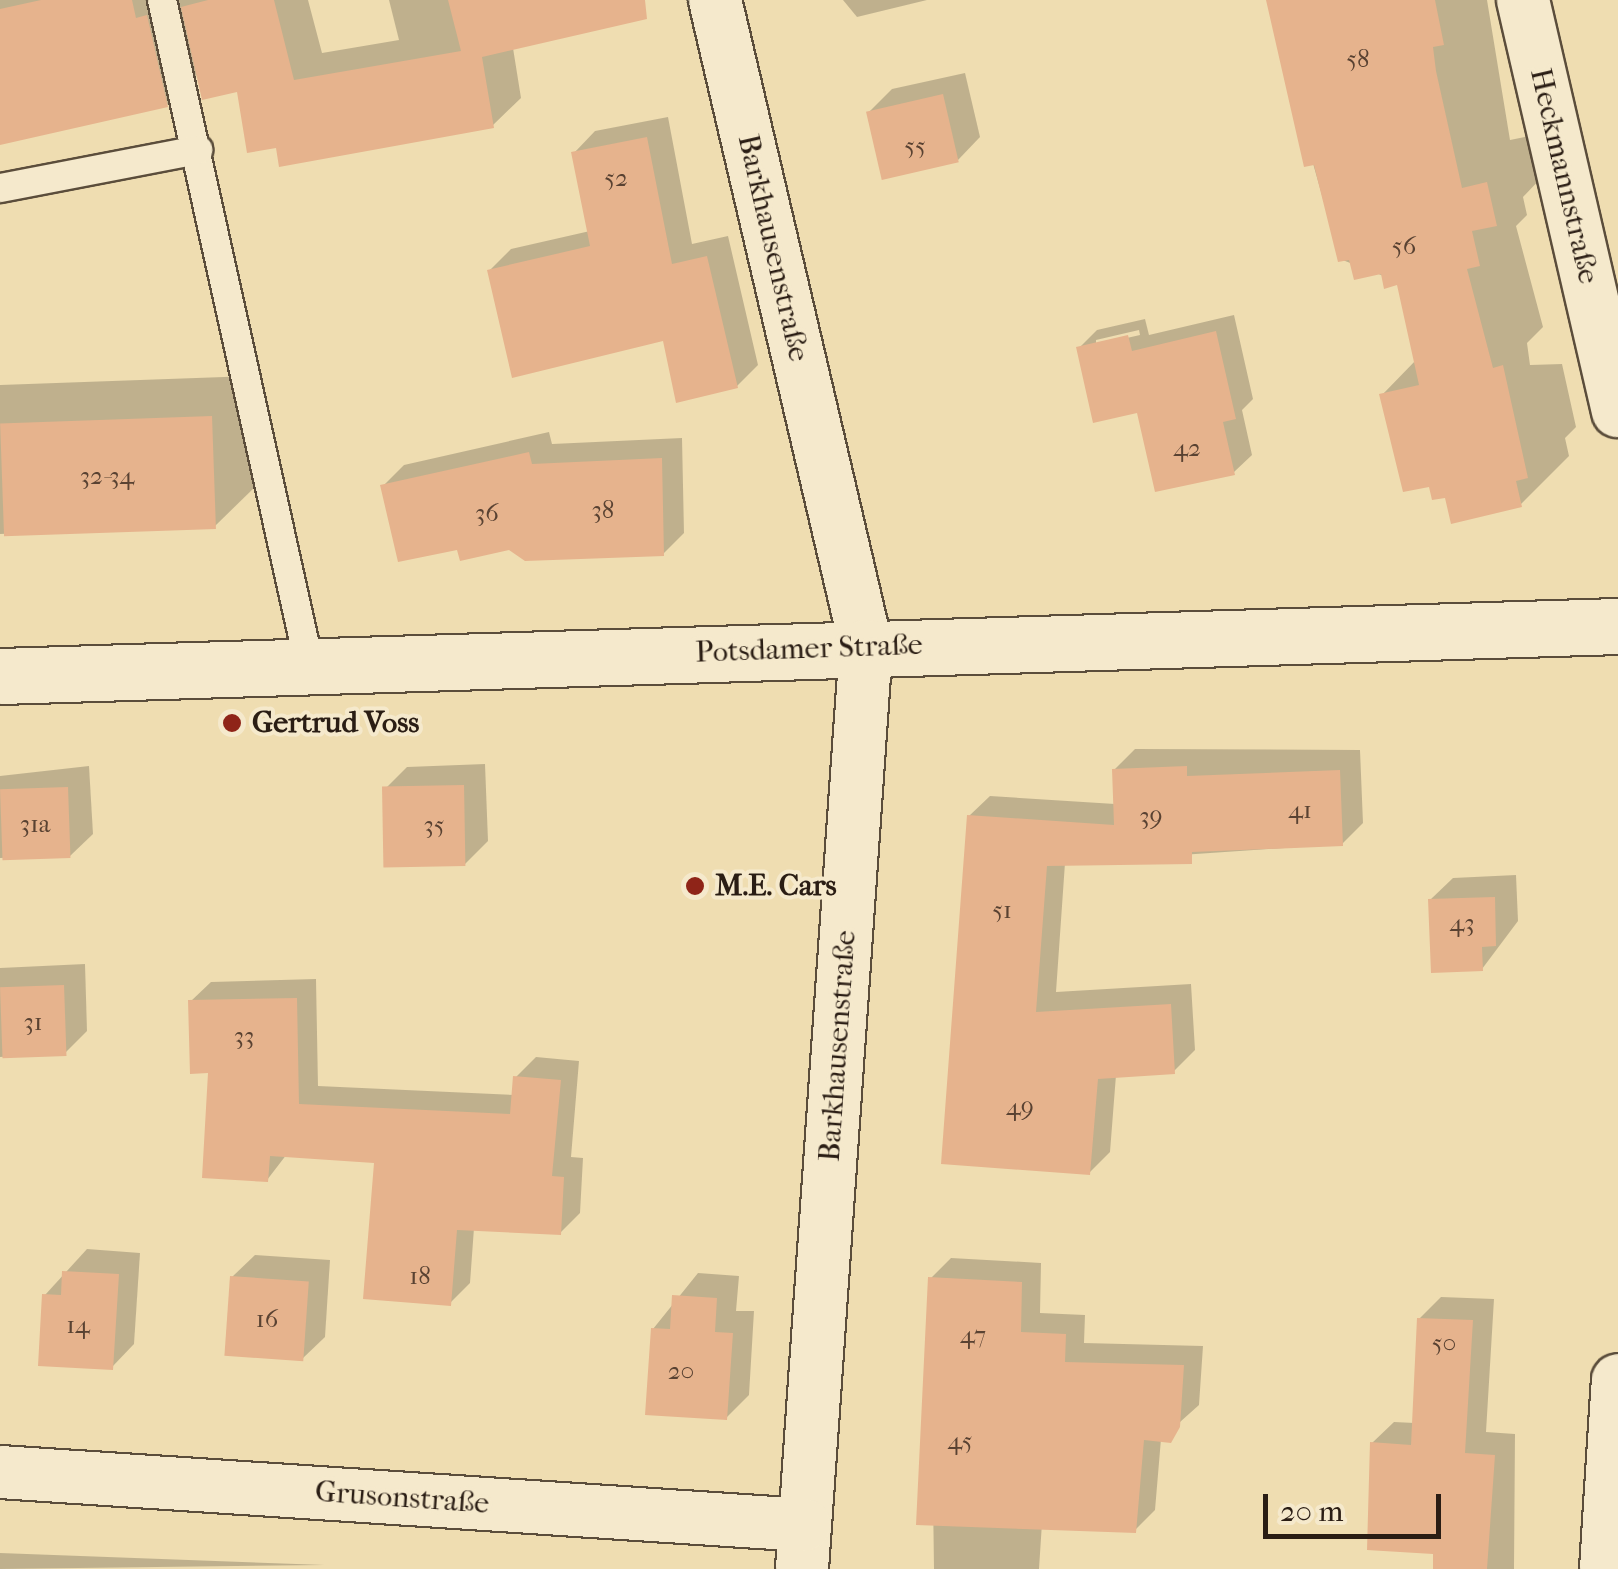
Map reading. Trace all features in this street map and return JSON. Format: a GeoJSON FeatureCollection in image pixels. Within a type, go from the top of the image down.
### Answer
{"type":"FeatureCollection","features":[{"type":"Feature","properties":{"kind":"street","name":"Barkhausenstraße"},"geometry":{"type":"LineString","coordinates":[[716,0],[866,646],[803,1547]]}},
{"type":"Feature","properties":{"kind":"street","name":"Heckmannstraße"},"geometry":{"type":"LineString","coordinates":[[1523,0],[1618,411]]}},
{"type":"Feature","properties":{"kind":"street","name":"Potsdamer Straße"},"geometry":{"type":"LineString","coordinates":[[0,676],[866,646],[1618,626]]}},
{"type":"Feature","properties":{"kind":"street"},"geometry":{"type":"LineString","coordinates":[[1606,1569],[1618,1380]]}},
{"type":"Feature","properties":{"kind":"street","name":"Grusonstraße"},"geometry":{"type":"LineString","coordinates":[[0,1472],[803,1547]]}},
{"type":"Feature","properties":{"kind":"lane"},"geometry":{"type":"LineString","coordinates":[[162,0],[310,668]]}},
{"type":"Feature","properties":{"kind":"lane"},"geometry":{"type":"LineString","coordinates":[[0,188],[198,150]]}},
{"type":"Feature","properties":{"kind":"building"},"geometry":{"type":"Polygon","coordinates":[[[41,0],[132,0],[136,18],[147,15],[168,107],[0,145],[0,9],[41,0]]]}},
{"type":"Feature","properties":{"kind":"building"},"geometry":{"type":"Polygon","coordinates":[[[208,0],[274,0],[294,80],[461,51],[448,0],[645,0],[647,19],[482,57],[494,128],[279,167],[276,148],[247,153],[237,92],[202,100],[181,7],[208,0]]]}},
{"type":"Feature","properties":{"kind":"building"},"geometry":{"type":"Polygon","coordinates":[[[1266,0],[1435,0],[1444,45],[1433,47],[1436,71],[1462,188],[1487,182],[1497,226],[1472,231],[1480,266],[1467,269],[1493,368],[1503,365],[1528,478],[1516,481],[1522,507],[1451,524],[1445,498],[1432,500],[1429,487],[1403,492],[1379,394],[1419,385],[1397,285],[1384,289],[1381,274],[1354,280],[1349,260],[1338,262],[1314,165],[1304,167],[1266,0]]]}},
{"type":"Feature","properties":{"kind":"building"},"geometry":{"type":"Polygon","coordinates":[[[943,94],[959,162],[882,180],[866,112],[943,94]]]}},
{"type":"Feature","properties":{"kind":"building"},"geometry":{"type":"Polygon","coordinates":[[[647,137],[672,264],[707,256],[738,388],[676,403],[663,341],[512,378],[487,270],[590,246],[571,152],[647,137]]]}},
{"type":"Feature","properties":{"kind":"building"},"geometry":{"type":"Polygon","coordinates":[[[1216,331],[1236,419],[1223,422],[1235,475],[1155,492],[1137,413],[1093,423],[1076,347],[1128,335],[1132,351],[1216,331]]]}},
{"type":"Feature","properties":{"kind":"building"},"geometry":{"type":"Polygon","coordinates":[[[212,416],[216,529],[4,536],[0,423],[212,416]]]}},
{"type":"Feature","properties":{"kind":"building"},"geometry":{"type":"Polygon","coordinates":[[[529,452],[532,464],[662,458],[664,556],[525,561],[509,550],[460,561],[457,550],[398,562],[380,485],[529,452]]]}},
{"type":"Feature","properties":{"kind":"building"},"geometry":{"type":"Polygon","coordinates":[[[1187,766],[1187,776],[1340,770],[1343,846],[1192,852],[1192,864],[1047,866],[1036,1012],[1171,1004],[1175,1074],[1098,1079],[1090,1175],[941,1164],[967,815],[1114,825],[1112,769],[1187,766]]]}},
{"type":"Feature","properties":{"kind":"building"},"geometry":{"type":"Polygon","coordinates":[[[464,785],[465,866],[383,867],[382,786],[464,785]]]}},
{"type":"Feature","properties":{"kind":"building"},"geometry":{"type":"Polygon","coordinates":[[[68,787],[70,858],[3,860],[0,789],[68,787]]]}},
{"type":"Feature","properties":{"kind":"building"},"geometry":{"type":"Polygon","coordinates":[[[1495,897],[1496,946],[1482,947],[1483,971],[1431,973],[1428,899],[1495,897]]]}},
{"type":"Feature","properties":{"kind":"building"},"geometry":{"type":"Polygon","coordinates":[[[64,985],[66,1056],[3,1058],[0,987],[64,985]]]}},
{"type":"Feature","properties":{"kind":"building"},"geometry":{"type":"Polygon","coordinates":[[[297,998],[299,1104],[510,1114],[513,1076],[561,1080],[552,1176],[564,1177],[561,1235],[457,1230],[451,1306],[363,1299],[374,1163],[270,1156],[268,1182],[202,1178],[208,1073],[190,1074],[188,1000],[297,998]]]}},
{"type":"Feature","properties":{"kind":"building"},"geometry":{"type":"Polygon","coordinates":[[[62,1271],[119,1274],[113,1370],[38,1366],[42,1294],[61,1295],[62,1271]]]}},
{"type":"Feature","properties":{"kind":"building"},"geometry":{"type":"Polygon","coordinates":[[[230,1276],[309,1282],[303,1361],[224,1356],[230,1276]]]}},
{"type":"Feature","properties":{"kind":"building"},"geometry":{"type":"Polygon","coordinates":[[[928,1277],[1022,1282],[1021,1332],[1066,1334],[1065,1362],[1184,1365],[1180,1427],[1171,1443],[1144,1440],[1136,1533],[916,1525],[928,1277]]]}},
{"type":"Feature","properties":{"kind":"building"},"geometry":{"type":"Polygon","coordinates":[[[672,1295],[717,1298],[715,1332],[733,1333],[727,1420],[645,1415],[651,1328],[670,1329],[672,1295]]]}},
{"type":"Feature","properties":{"kind":"building"},"geometry":{"type":"Polygon","coordinates":[[[1417,1318],[1473,1320],[1465,1453],[1495,1455],[1487,1569],[1433,1569],[1433,1554],[1367,1550],[1370,1442],[1411,1445],[1417,1318]]]}},
{"type":"Feature","properties":{"kind":"place","name":"Gertrud Voss"},"geometry":{"type":"Point","coordinates":[232,723]}},
{"type":"Feature","properties":{"kind":"place","name":"M.E. Cars"},"geometry":{"type":"Point","coordinates":[695,886]}}]}
